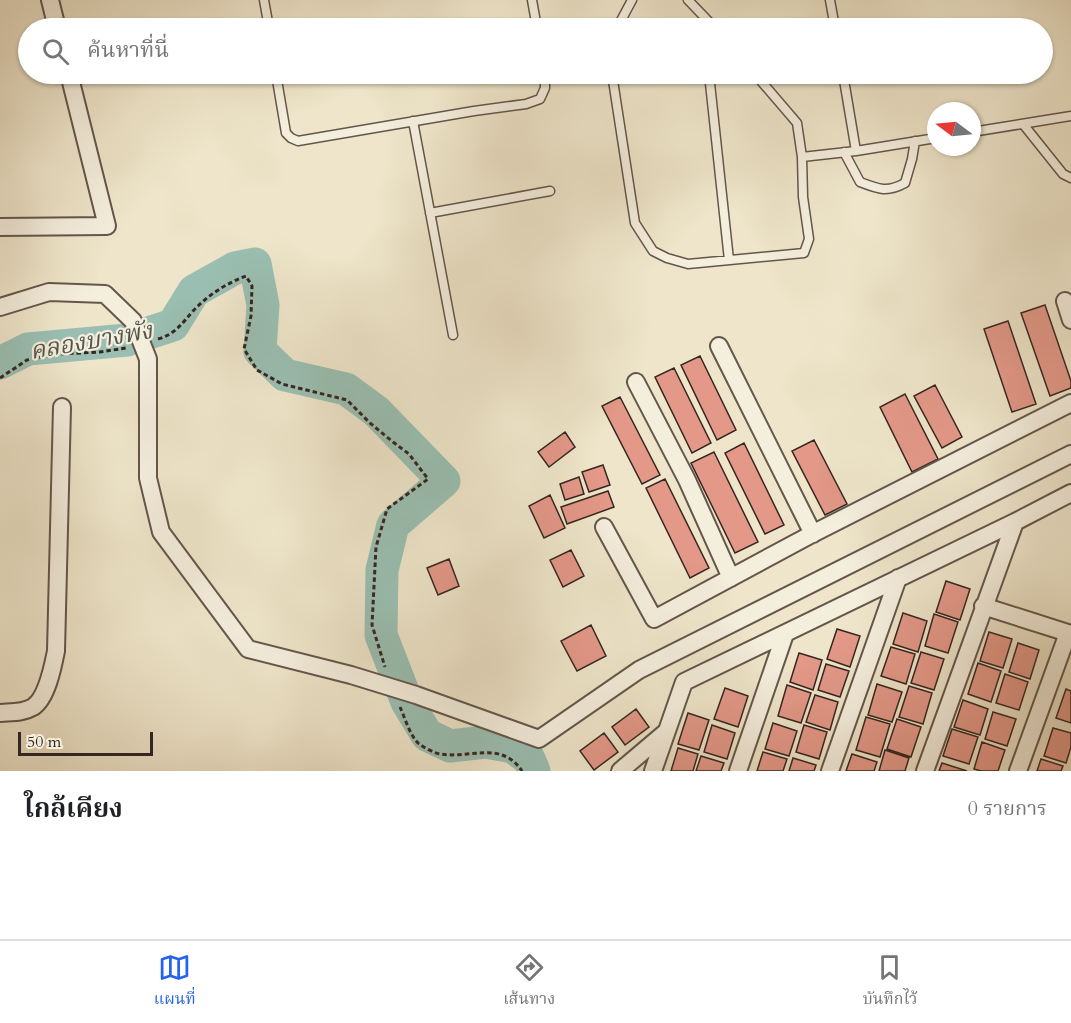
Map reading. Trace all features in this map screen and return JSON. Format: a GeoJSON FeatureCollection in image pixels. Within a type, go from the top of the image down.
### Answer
{"type":"FeatureCollection","features":[{"type":"Feature","properties":{"kind":"street"},"geometry":{"type":"LineString","coordinates":[[50,0],[54,18]]}},
{"type":"Feature","properties":{"kind":"street"},"geometry":{"type":"LineString","coordinates":[[0,227],[107,226],[72,84]]}},
{"type":"Feature","properties":{"kind":"street"},"geometry":{"type":"LineString","coordinates":[[0,307],[49,291],[105,294],[133,321],[148,359],[148,478],[161,532],[249,649],[395,688],[539,739],[639,670],[1071,454]]}},
{"type":"Feature","properties":{"kind":"street"},"geometry":{"type":"LineString","coordinates":[[1065,301],[1071,320]]}},
{"type":"Feature","properties":{"kind":"street"},"geometry":{"type":"LineString","coordinates":[[719,346],[813,534]]}},
{"type":"Feature","properties":{"kind":"street"},"geometry":{"type":"LineString","coordinates":[[636,382],[687,480],[731,578]]}},
{"type":"Feature","properties":{"kind":"street"},"geometry":{"type":"LineString","coordinates":[[604,527],[654,620],[813,534],[1071,403]]}},
{"type":"Feature","properties":{"kind":"street"},"geometry":{"type":"LineString","coordinates":[[0,713],[24,710],[34,706],[41,699],[52,671],[56,651],[62,407]]}},
{"type":"Feature","properties":{"kind":"street"},"geometry":{"type":"LineString","coordinates":[[653,771],[684,682],[1071,493]]}},
{"type":"Feature","properties":{"kind":"street"},"geometry":{"type":"LineString","coordinates":[[925,771],[1015,522]]}},
{"type":"Feature","properties":{"kind":"street"},"geometry":{"type":"LineString","coordinates":[[830,771],[898,578]]}},
{"type":"Feature","properties":{"kind":"street"},"geometry":{"type":"LineString","coordinates":[[983,606],[1068,633],[1018,771]]}},
{"type":"Feature","properties":{"kind":"street"},"geometry":{"type":"LineString","coordinates":[[738,771],[785,634]]}},
{"type":"Feature","properties":{"kind":"street"},"geometry":{"type":"LineString","coordinates":[[620,771],[667,731]]}},
{"type":"Feature","properties":{"kind":"lane"},"geometry":{"type":"LineString","coordinates":[[264,0],[267,18]]}},
{"type":"Feature","properties":{"kind":"lane"},"geometry":{"type":"LineString","coordinates":[[532,0],[535,18]]}},
{"type":"Feature","properties":{"kind":"lane"},"geometry":{"type":"LineString","coordinates":[[622,18],[632,0]]}},
{"type":"Feature","properties":{"kind":"lane"},"geometry":{"type":"LineString","coordinates":[[688,0],[705,18]]}},
{"type":"Feature","properties":{"kind":"lane"},"geometry":{"type":"LineString","coordinates":[[830,0],[833,18]]}},
{"type":"Feature","properties":{"kind":"lane"},"geometry":{"type":"LineString","coordinates":[[278,84],[286,133],[298,141],[526,104],[540,99],[544,84]]}},
{"type":"Feature","properties":{"kind":"lane"},"geometry":{"type":"LineString","coordinates":[[614,84],[635,223],[653,250],[687,264],[804,253],[809,239],[797,123],[764,84]]}},
{"type":"Feature","properties":{"kind":"lane"},"geometry":{"type":"LineString","coordinates":[[710,84],[729,260]]}},
{"type":"Feature","properties":{"kind":"lane"},"geometry":{"type":"LineString","coordinates":[[845,84],[856,151]]}},
{"type":"Feature","properties":{"kind":"lane"},"geometry":{"type":"LineString","coordinates":[[981,131],[1071,116]]}},
{"type":"Feature","properties":{"kind":"lane"},"geometry":{"type":"LineString","coordinates":[[413,121],[453,335]]}},
{"type":"Feature","properties":{"kind":"lane"},"geometry":{"type":"LineString","coordinates":[[1023,124],[1063,174],[1071,178]]}},
{"type":"Feature","properties":{"kind":"lane"},"geometry":{"type":"LineString","coordinates":[[802,157],[927,139]]}},
{"type":"Feature","properties":{"kind":"lane"},"geometry":{"type":"LineString","coordinates":[[844,152],[860,182],[882,190],[897,188],[905,183],[915,141]]}},
{"type":"Feature","properties":{"kind":"lane"},"geometry":{"type":"LineString","coordinates":[[430,213],[550,191]]}},
{"type":"Feature","properties":{"kind":"path"},"geometry":{"type":"LineString","coordinates":[[0,378],[27,360],[59,354],[124,349],[170,336],[204,301],[230,282],[246,276],[252,286],[251,316],[244,349],[257,370],[282,384],[347,400],[370,423],[409,454],[428,479],[387,509],[376,547],[372,626],[413,735],[418,743],[439,754],[460,755],[486,752],[507,756],[522,771]]}},
{"type":"Feature","properties":{"kind":"building"},"geometry":{"type":"Polygon","coordinates":[[[1045,305],[1071,381],[1071,388],[1050,396],[1021,313],[1045,305]]]}},
{"type":"Feature","properties":{"kind":"building"},"geometry":{"type":"Polygon","coordinates":[[[1008,321],[1036,404],[1012,412],[984,329],[1008,321]]]}},
{"type":"Feature","properties":{"kind":"building"},"geometry":{"type":"Polygon","coordinates":[[[700,356],[736,430],[717,440],[681,365],[700,356]]]}},
{"type":"Feature","properties":{"kind":"building"},"geometry":{"type":"Polygon","coordinates":[[[674,368],[711,443],[692,453],[655,377],[674,368]]]}},
{"type":"Feature","properties":{"kind":"building"},"geometry":{"type":"Polygon","coordinates":[[[935,385],[962,437],[942,448],[914,396],[935,385]]]}},
{"type":"Feature","properties":{"kind":"building"},"geometry":{"type":"Polygon","coordinates":[[[905,394],[938,459],[912,472],[880,407],[905,394]]]}},
{"type":"Feature","properties":{"kind":"building"},"geometry":{"type":"Polygon","coordinates":[[[620,397],[660,475],[642,484],[602,406],[620,397]]]}},
{"type":"Feature","properties":{"kind":"building"},"geometry":{"type":"Polygon","coordinates":[[[565,432],[575,447],[549,467],[538,452],[565,432]]]}},
{"type":"Feature","properties":{"kind":"building"},"geometry":{"type":"Polygon","coordinates":[[[814,440],[847,504],[825,515],[792,451],[814,440]]]}},
{"type":"Feature","properties":{"kind":"building"},"geometry":{"type":"Polygon","coordinates":[[[744,443],[784,525],[765,534],[725,453],[744,443]]]}},
{"type":"Feature","properties":{"kind":"building"},"geometry":{"type":"Polygon","coordinates":[[[714,452],[758,542],[735,553],[691,463],[714,452]]]}},
{"type":"Feature","properties":{"kind":"building"},"geometry":{"type":"Polygon","coordinates":[[[603,465],[610,485],[589,492],[582,472],[603,465]]]}},
{"type":"Feature","properties":{"kind":"building"},"geometry":{"type":"Polygon","coordinates":[[[579,477],[584,494],[565,500],[560,484],[579,477]]]}},
{"type":"Feature","properties":{"kind":"building"},"geometry":{"type":"Polygon","coordinates":[[[665,479],[709,568],[690,578],[646,488],[665,479]]]}},
{"type":"Feature","properties":{"kind":"building"},"geometry":{"type":"Polygon","coordinates":[[[608,491],[614,507],[567,524],[561,507],[608,491]]]}},
{"type":"Feature","properties":{"kind":"building"},"geometry":{"type":"Polygon","coordinates":[[[550,495],[565,528],[544,538],[529,506],[550,495]]]}},
{"type":"Feature","properties":{"kind":"building"},"geometry":{"type":"Polygon","coordinates":[[[571,550],[584,576],[563,587],[550,560],[571,550]]]}},
{"type":"Feature","properties":{"kind":"building"},"geometry":{"type":"Polygon","coordinates":[[[449,559],[459,586],[438,595],[427,568],[449,559]]]}},
{"type":"Feature","properties":{"kind":"building"},"geometry":{"type":"Polygon","coordinates":[[[946,581],[970,589],[960,620],[936,612],[946,581]]]}},
{"type":"Feature","properties":{"kind":"building"},"geometry":{"type":"Polygon","coordinates":[[[903,613],[927,621],[918,652],[893,644],[903,613]]]}},
{"type":"Feature","properties":{"kind":"building"},"geometry":{"type":"Polygon","coordinates":[[[934,614],[958,622],[948,653],[925,646],[934,614]]]}},
{"type":"Feature","properties":{"kind":"building"},"geometry":{"type":"Polygon","coordinates":[[[591,625],[606,656],[577,671],[561,641],[591,625]]]}},
{"type":"Feature","properties":{"kind":"building"},"geometry":{"type":"Polygon","coordinates":[[[837,629],[860,636],[850,667],[827,659],[837,629]]]}},
{"type":"Feature","properties":{"kind":"building"},"geometry":{"type":"Polygon","coordinates":[[[989,632],[1012,639],[1003,668],[980,661],[989,632]]]}},
{"type":"Feature","properties":{"kind":"building"},"geometry":{"type":"Polygon","coordinates":[[[1018,643],[1039,650],[1030,679],[1009,672],[1018,643]]]}},
{"type":"Feature","properties":{"kind":"building"},"geometry":{"type":"Polygon","coordinates":[[[891,647],[915,654],[906,684],[881,676],[891,647]]]}},
{"type":"Feature","properties":{"kind":"building"},"geometry":{"type":"Polygon","coordinates":[[[921,652],[944,659],[934,690],[911,683],[921,652]]]}},
{"type":"Feature","properties":{"kind":"building"},"geometry":{"type":"Polygon","coordinates":[[[799,653],[822,660],[813,690],[790,682],[799,653]]]}},
{"type":"Feature","properties":{"kind":"building"},"geometry":{"type":"Polygon","coordinates":[[[978,663],[1001,671],[991,702],[968,694],[978,663]]]}},
{"type":"Feature","properties":{"kind":"building"},"geometry":{"type":"Polygon","coordinates":[[[826,664],[849,671],[840,697],[818,690],[826,664]]]}},
{"type":"Feature","properties":{"kind":"building"},"geometry":{"type":"Polygon","coordinates":[[[1005,674],[1028,682],[1019,710],[996,703],[1005,674]]]}},
{"type":"Feature","properties":{"kind":"building"},"geometry":{"type":"Polygon","coordinates":[[[877,684],[902,692],[892,722],[868,715],[877,684]]]}},
{"type":"Feature","properties":{"kind":"building"},"geometry":{"type":"Polygon","coordinates":[[[787,685],[811,693],[801,723],[778,716],[787,685]]]}},
{"type":"Feature","properties":{"kind":"building"},"geometry":{"type":"Polygon","coordinates":[[[909,686],[932,693],[923,724],[899,717],[909,686]]]}},
{"type":"Feature","properties":{"kind":"building"},"geometry":{"type":"Polygon","coordinates":[[[725,688],[748,696],[738,727],[714,719],[725,688]]]}},
{"type":"Feature","properties":{"kind":"building"},"geometry":{"type":"Polygon","coordinates":[[[1066,689],[1071,691],[1071,723],[1056,718],[1066,689]]]}},
{"type":"Feature","properties":{"kind":"building"},"geometry":{"type":"Polygon","coordinates":[[[815,695],[838,702],[830,730],[806,722],[815,695]]]}},
{"type":"Feature","properties":{"kind":"building"},"geometry":{"type":"Polygon","coordinates":[[[963,700],[988,709],[980,735],[954,727],[963,700]]]}},
{"type":"Feature","properties":{"kind":"building"},"geometry":{"type":"Polygon","coordinates":[[[636,709],[649,727],[625,745],[612,727],[636,709]]]}},
{"type":"Feature","properties":{"kind":"building"},"geometry":{"type":"Polygon","coordinates":[[[993,712],[1016,719],[1007,746],[985,739],[993,712]]]}},
{"type":"Feature","properties":{"kind":"building"},"geometry":{"type":"Polygon","coordinates":[[[688,713],[709,720],[699,750],[678,744],[688,713]]]}},
{"type":"Feature","properties":{"kind":"building"},"geometry":{"type":"Polygon","coordinates":[[[866,717],[890,724],[880,757],[856,750],[866,717]]]}},
{"type":"Feature","properties":{"kind":"building"},"geometry":{"type":"Polygon","coordinates":[[[897,719],[921,727],[911,757],[887,749],[897,719]]]}},
{"type":"Feature","properties":{"kind":"building"},"geometry":{"type":"Polygon","coordinates":[[[773,723],[797,731],[789,756],[765,749],[773,723]]]}},
{"type":"Feature","properties":{"kind":"building"},"geometry":{"type":"Polygon","coordinates":[[[712,725],[735,733],[727,759],[704,752],[712,725]]]}},
{"type":"Feature","properties":{"kind":"building"},"geometry":{"type":"Polygon","coordinates":[[[804,725],[827,732],[819,759],[796,752],[804,725]]]}},
{"type":"Feature","properties":{"kind":"building"},"geometry":{"type":"Polygon","coordinates":[[[1053,728],[1071,733],[1071,747],[1066,763],[1044,756],[1053,728]]]}},
{"type":"Feature","properties":{"kind":"building"},"geometry":{"type":"Polygon","coordinates":[[[952,729],[978,737],[969,764],[943,756],[952,729]]]}},
{"type":"Feature","properties":{"kind":"building"},"geometry":{"type":"Polygon","coordinates":[[[604,733],[618,752],[594,770],[580,751],[604,733]]]}},
{"type":"Feature","properties":{"kind":"building"},"geometry":{"type":"Polygon","coordinates":[[[982,742],[1005,750],[998,771],[974,769],[982,742]]]}},
{"type":"Feature","properties":{"kind":"building"},"geometry":{"type":"Polygon","coordinates":[[[678,748],[698,754],[693,771],[671,771],[678,748]]]}},
{"type":"Feature","properties":{"kind":"building"},"geometry":{"type":"Polygon","coordinates":[[[885,750],[909,758],[905,771],[879,771],[885,750]]]}},
{"type":"Feature","properties":{"kind":"building"},"geometry":{"type":"Polygon","coordinates":[[[763,752],[787,759],[783,771],[757,771],[763,752]]]}},
{"type":"Feature","properties":{"kind":"building"},"geometry":{"type":"Polygon","coordinates":[[[852,754],[877,762],[874,771],[846,771],[852,754]]]}},
{"type":"Feature","properties":{"kind":"building"},"geometry":{"type":"Polygon","coordinates":[[[701,756],[724,763],[721,771],[696,771],[701,756]]]}},
{"type":"Feature","properties":{"kind":"building"},"geometry":{"type":"Polygon","coordinates":[[[793,758],[816,765],[814,771],[789,771],[793,758]]]}},
{"type":"Feature","properties":{"kind":"building"},"geometry":{"type":"Polygon","coordinates":[[[1041,759],[1063,766],[1061,771],[1037,771],[1041,759]]]}},
{"type":"Feature","properties":{"kind":"building"},"geometry":{"type":"Polygon","coordinates":[[[942,763],[967,771],[939,771],[942,763]]]}},
{"type":"Feature","properties":{"kind":"waterway","name":"คลองบางพัง"},"geometry":{"type":"LineString","coordinates":[[0,363],[28,349],[127,340],[173,325],[194,291],[235,268],[255,264],[263,305],[260,351],[285,375],[346,389],[376,411],[444,481],[393,525],[382,570],[381,635],[407,702],[427,735],[450,746],[486,742],[513,747],[529,759],[534,771]]}}]}
